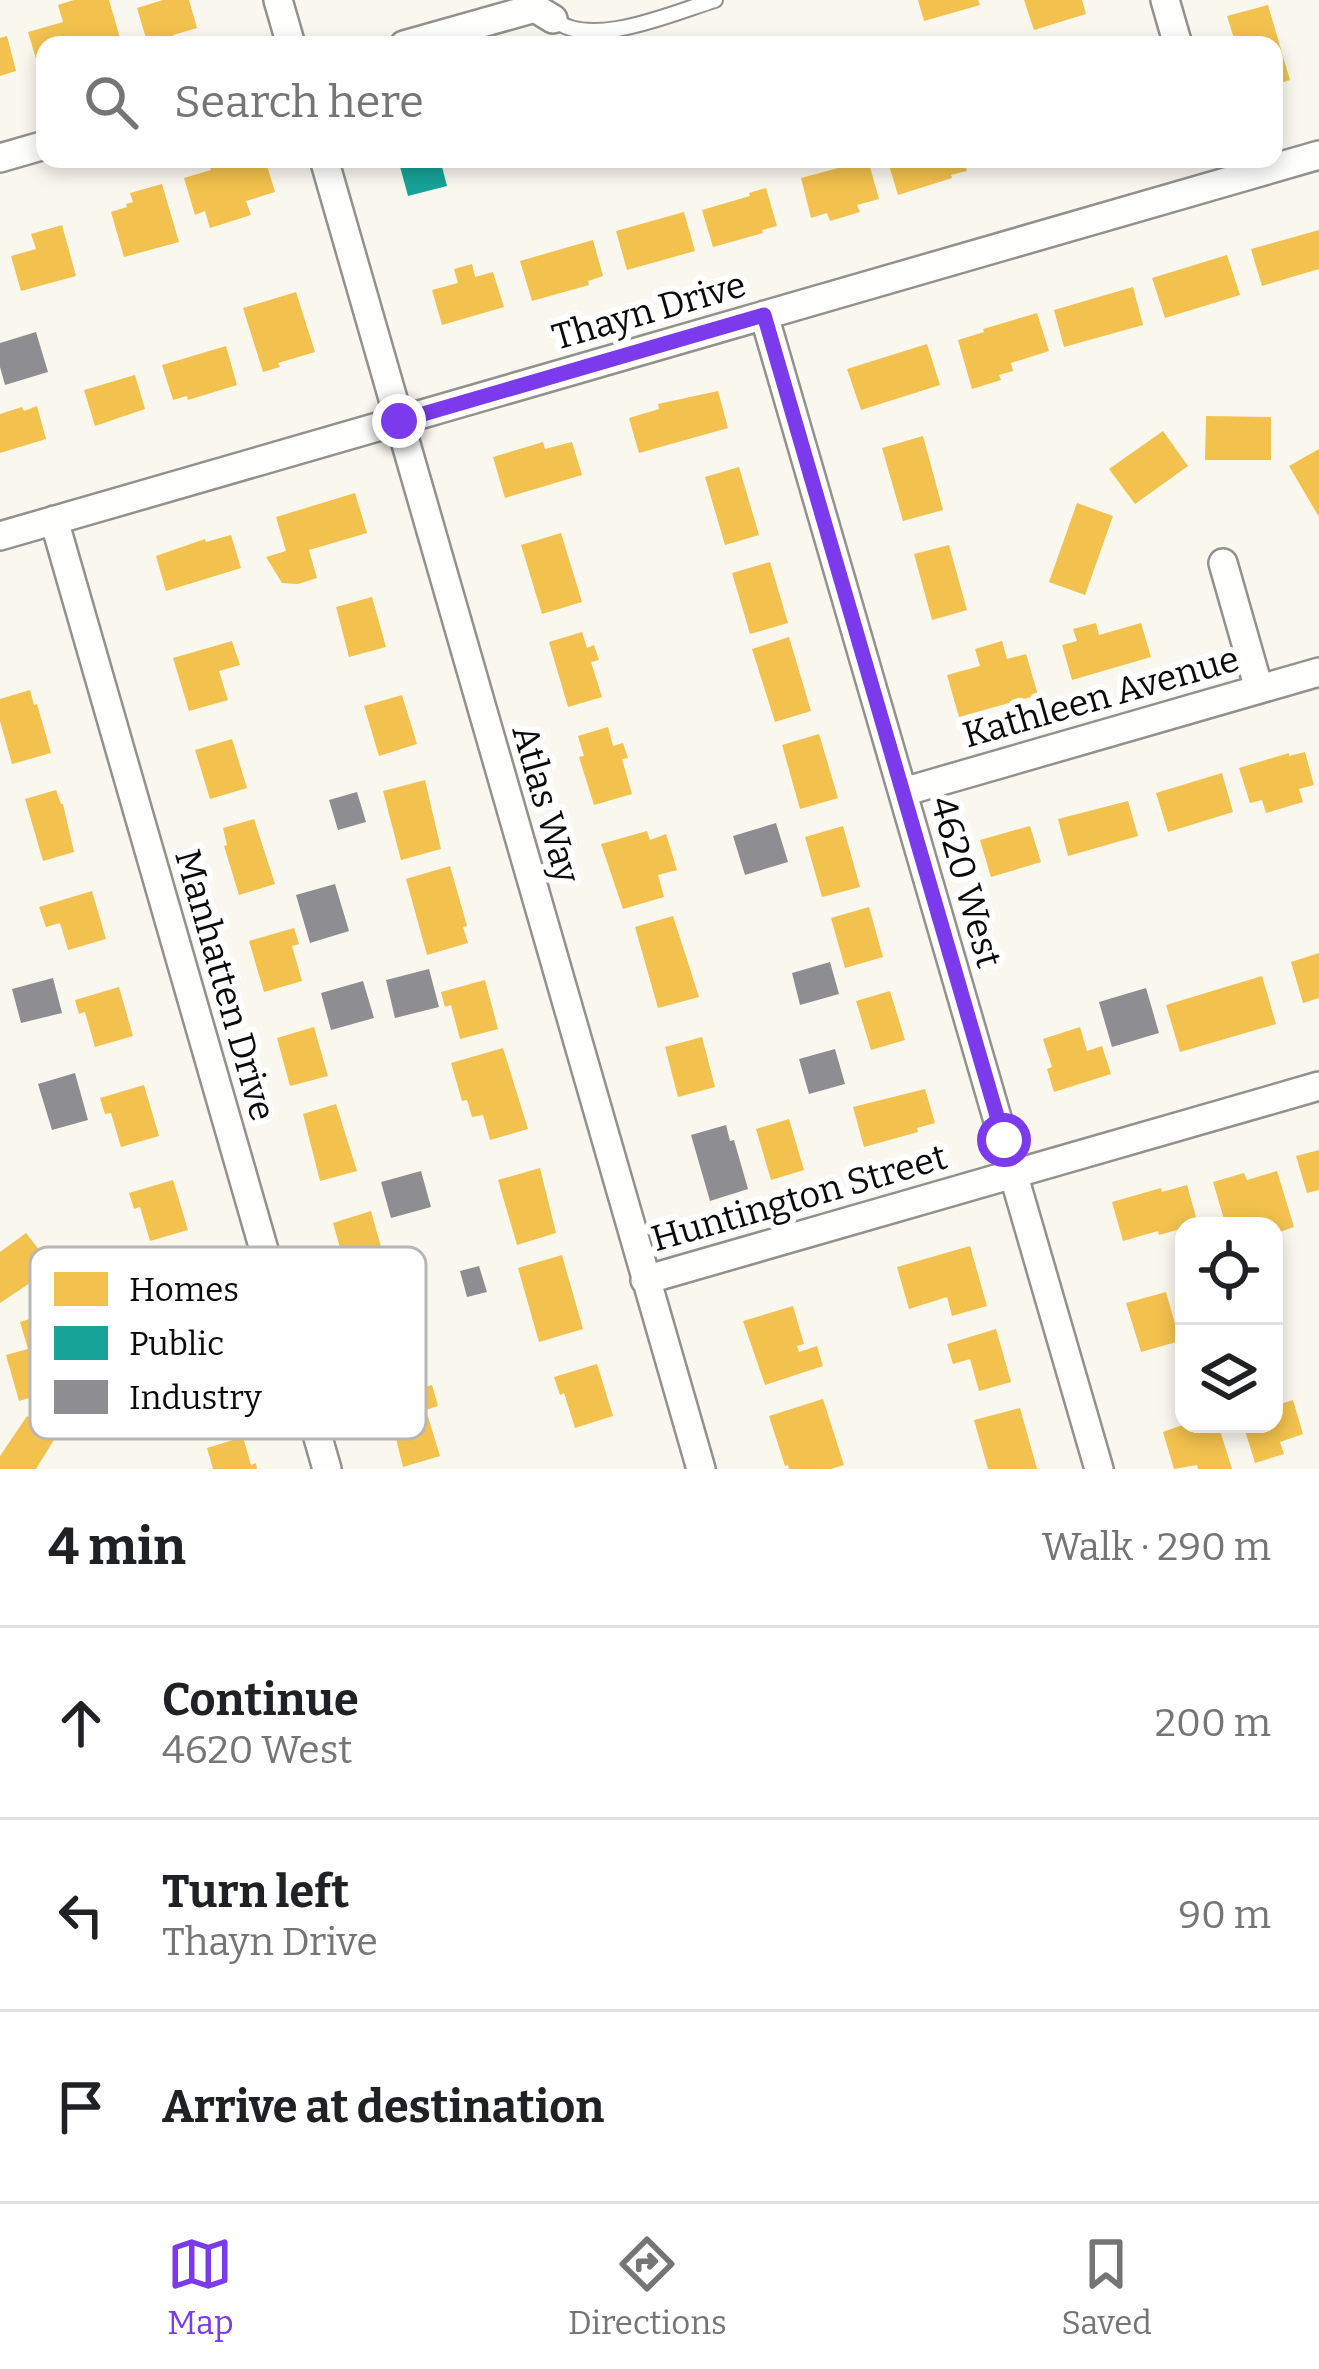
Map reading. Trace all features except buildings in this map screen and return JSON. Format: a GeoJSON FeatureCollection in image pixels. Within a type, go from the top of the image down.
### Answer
{"type":"FeatureCollection","features":[{"type":"Feature","properties":{"kind":"street"},"geometry":{"type":"LineString","coordinates":[[278,0],[288,36]]}},
{"type":"Feature","properties":{"kind":"street"},"geometry":{"type":"LineString","coordinates":[[1165,0],[1175,36]]}},
{"type":"Feature","properties":{"kind":"street"},"geometry":{"type":"LineString","coordinates":[[438,36],[540,9]]}},
{"type":"Feature","properties":{"kind":"street"},"geometry":{"type":"LineString","coordinates":[[0,158],[36,148]]}},
{"type":"Feature","properties":{"kind":"street","name":"Thayn Drive"},"geometry":{"type":"LineString","coordinates":[[1283,160],[1319,154]]}},
{"type":"Feature","properties":{"kind":"street","name":"Atlas Way"},"geometry":{"type":"LineString","coordinates":[[327,168],[700,1469]]}},
{"type":"Feature","properties":{"kind":"street","name":"Thayn Drive"},"geometry":{"type":"LineString","coordinates":[[0,536],[764,315],[1216,171]]}},
{"type":"Feature","properties":{"kind":"street","name":"4620 West"},"geometry":{"type":"LineString","coordinates":[[764,315],[1099,1469]]}},
{"type":"Feature","properties":{"kind":"street","name":"Manhatten Drive"},"geometry":{"type":"LineString","coordinates":[[54,520],[264,1247]]}},
{"type":"Feature","properties":{"kind":"street"},"geometry":{"type":"LineString","coordinates":[[1222,563],[1259,689]]}},
{"type":"Feature","properties":{"kind":"street","name":"Kathleen Avenue"},"geometry":{"type":"LineString","coordinates":[[902,792],[1319,671]]}},
{"type":"Feature","properties":{"kind":"street","name":"Huntington Street"},"geometry":{"type":"LineString","coordinates":[[645,1280],[1319,1086]]}},
{"type":"Feature","properties":{"kind":"street","name":"Manhatten Drive"},"geometry":{"type":"LineString","coordinates":[[319,1439],[328,1469]]}},
{"type":"Feature","properties":{"kind":"lane"},"geometry":{"type":"LineString","coordinates":[[540,9],[559,24],[583,32],[607,32],[715,0]]}},
{"type":"Feature","properties":{"kind":"route"},"geometry":{"type":"LineString","coordinates":[[399,421],[764,315],[1004,1140]]}}]}
